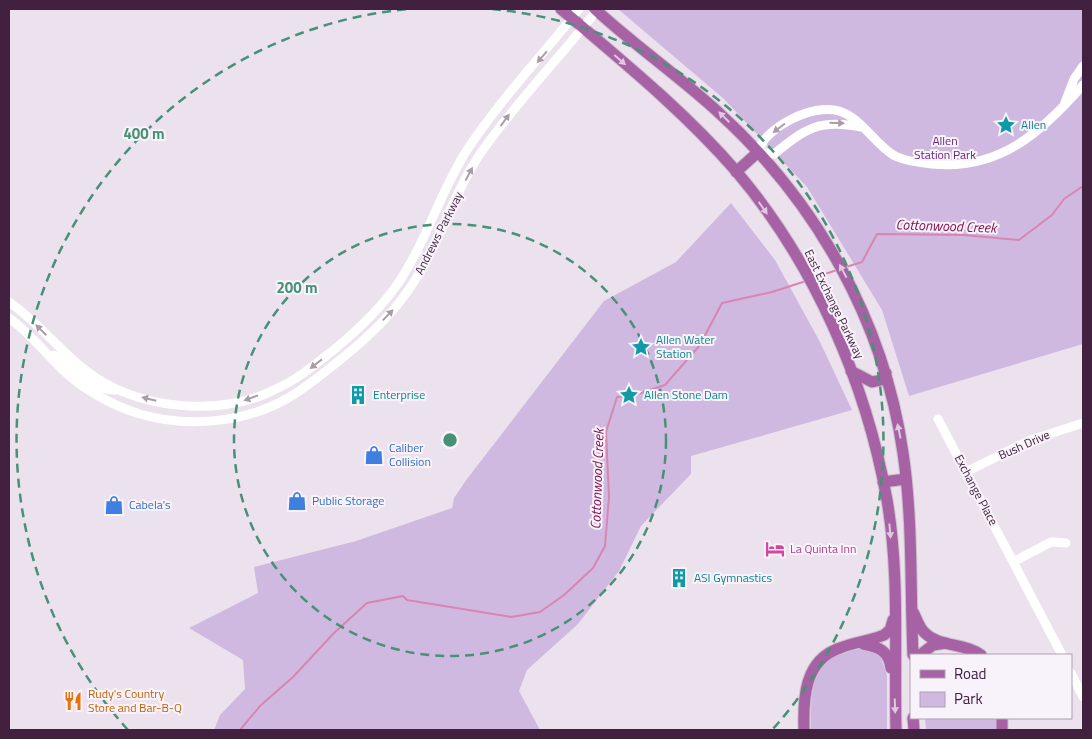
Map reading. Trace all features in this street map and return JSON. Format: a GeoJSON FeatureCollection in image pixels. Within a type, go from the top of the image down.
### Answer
{"type":"FeatureCollection","features":[{"type":"Feature","properties":{"kind":"main road","name":"East Exchange Parkway"},"geometry":{"type":"LineString","coordinates":[[561,9],[575,13],[583,28],[676,110],[736,172],[789,245],[834,331],[851,371],[866,416],[883,482],[890,531],[895,606],[896,730]]}},
{"type":"Feature","properties":{"kind":"main road","name":"East Exchange Parkway"},"geometry":{"type":"LineString","coordinates":[[596,10],[718,111],[779,176],[816,226],[851,285],[886,373],[899,430],[906,479],[912,654]]}},
{"type":"Feature","properties":{"kind":"main road"},"geometry":{"type":"LineString","coordinates":[[736,172],[757,153]]}},
{"type":"Feature","properties":{"kind":"main road"},"geometry":{"type":"LineString","coordinates":[[851,371],[872,382],[881,380],[886,373]]}},
{"type":"Feature","properties":{"kind":"main road"},"geometry":{"type":"LineString","coordinates":[[883,482],[906,479]]}},
{"type":"Feature","properties":{"kind":"main road"},"geometry":{"type":"LineString","coordinates":[[804,730],[804,698],[812,672],[827,654],[838,648],[884,635],[892,624],[895,606]]}},
{"type":"Feature","properties":{"kind":"main road"},"geometry":{"type":"LineString","coordinates":[[911,607],[924,633],[935,640],[967,647],[979,654]]}},
{"type":"Feature","properties":{"kind":"main road"},"geometry":{"type":"LineString","coordinates":[[856,643],[876,646],[886,653],[890,660],[895,682]]}},
{"type":"Feature","properties":{"kind":"main road"},"geometry":{"type":"LineString","coordinates":[[921,654],[933,645],[948,643]]}},
{"type":"Feature","properties":{"kind":"street","name":"Andrews Parkway"},"geometry":{"type":"LineString","coordinates":[[9,318],[64,372],[90,390],[124,408],[162,419],[198,422],[243,416],[286,400],[359,345],[407,292],[444,228],[462,187],[485,147],[515,107],[583,28],[596,10]]}},
{"type":"Feature","properties":{"kind":"street","name":"Andrews Parkway"},"geometry":{"type":"LineString","coordinates":[[9,302],[34,323],[72,361],[91,375],[118,390],[162,402],[198,407],[240,402],[279,389],[313,366],[351,336],[384,302],[399,282],[432,222],[449,182],[474,139],[575,13]]}},
{"type":"Feature","properties":{"kind":"street"},"geometry":{"type":"LineString","coordinates":[[1064,105],[1065,98],[1083,66]]}},
{"type":"Feature","properties":{"kind":"street"},"geometry":{"type":"LineString","coordinates":[[861,126],[841,123],[824,124],[800,134],[774,154],[757,153],[762,141],[783,124],[810,112],[830,109],[841,112],[861,126],[895,156],[918,163],[944,165],[977,162],[1009,151],[1034,135],[1083,85]]}},
{"type":"Feature","properties":{"kind":"street"},"geometry":{"type":"LineString","coordinates":[[474,139],[485,147]]}},
{"type":"Feature","properties":{"kind":"street"},"geometry":{"type":"LineString","coordinates":[[432,222],[444,228]]}},
{"type":"Feature","properties":{"kind":"street"},"geometry":{"type":"LineString","coordinates":[[351,336],[359,345]]}},
{"type":"Feature","properties":{"kind":"street"},"geometry":{"type":"LineString","coordinates":[[50,357],[54,355],[60,358],[80,375],[105,390],[118,390]]}},
{"type":"Feature","properties":{"kind":"street"},"geometry":{"type":"LineString","coordinates":[[198,407],[198,422]]}},
{"type":"Feature","properties":{"kind":"street","name":"Exchange Place"},"geometry":{"type":"LineString","coordinates":[[938,419],[1061,654]]}},
{"type":"Feature","properties":{"kind":"street","name":"Bush Drive"},"geometry":{"type":"LineString","coordinates":[[966,472],[1028,441],[1083,423]]}},
{"type":"Feature","properties":{"kind":"street"},"geometry":{"type":"LineString","coordinates":[[1013,562],[1051,542],[1066,542]]}},
{"type":"Feature","properties":{"kind":"street"},"geometry":{"type":"LineString","coordinates":[[1072,675],[1083,697]]}},
{"type":"Feature","properties":{"kind":"green space","name":"Allen Station Park"},"geometry":{"type":"Polygon","coordinates":[[[618,9],[1083,9],[1083,344],[909,396],[882,310],[807,187],[724,99],[618,9]]]}},
{"type":"Feature","properties":{"kind":"green space"},"geometry":{"type":"Polygon","coordinates":[[[731,203],[775,260],[820,342],[852,410],[691,456],[691,474],[641,526],[619,571],[578,624],[527,670],[519,691],[540,730],[214,730],[220,715],[245,689],[243,660],[189,628],[258,593],[254,567],[356,541],[452,508],[454,498],[467,479],[604,301],[676,262],[731,203]]]}},
{"type":"Feature","properties":{"kind":"green space"},"geometry":{"type":"Polygon","coordinates":[[[866,648],[879,652],[887,675],[887,730],[811,730],[814,685],[824,664],[848,651],[866,648]]]}},
{"type":"Feature","properties":{"kind":"green space"},"geometry":{"type":"Polygon","coordinates":[[[925,719],[996,719],[997,730],[926,730],[925,719]]]}},
{"type":"Feature","properties":{"kind":"waterway","name":"Cottonwood Creek"},"geometry":{"type":"LineString","coordinates":[[846,267],[862,262],[877,234],[964,235],[1019,240],[1052,215],[1064,199],[1083,186]]}},
{"type":"Feature","properties":{"kind":"waterway","name":"Cottonwood Creek"},"geometry":{"type":"LineString","coordinates":[[813,278],[837,270]]}},
{"type":"Feature","properties":{"kind":"waterway","name":"Cottonwood Creek"},"geometry":{"type":"LineString","coordinates":[[240,730],[260,706],[293,677],[334,633],[367,603],[403,596],[407,600],[511,617],[540,612],[564,595],[593,568],[605,546],[609,497],[606,432],[617,397],[635,395],[665,385],[700,345],[722,303],[772,292],[806,281]]}},
{"type":"Feature","properties":{"kind":"place","name":"Allen"},"geometry":{"type":"Point","coordinates":[1006,125]}},
{"type":"Feature","properties":{"kind":"place","name":"Allen Water Station"},"geometry":{"type":"Point","coordinates":[641,347]}},
{"type":"Feature","properties":{"kind":"place","name":"Enterprise"},"geometry":{"type":"Point","coordinates":[358,395]}},
{"type":"Feature","properties":{"kind":"place","name":"Allen Stone Dam"},"geometry":{"type":"Point","coordinates":[629,395]}},
{"type":"Feature","properties":{"kind":"place","name":"Caliber Collision"},"geometry":{"type":"Point","coordinates":[374,455]}},
{"type":"Feature","properties":{"kind":"place","name":"Public Storage"},"geometry":{"type":"Point","coordinates":[297,501]}},
{"type":"Feature","properties":{"kind":"place","name":"Cabela's"},"geometry":{"type":"Point","coordinates":[114,505]}},
{"type":"Feature","properties":{"kind":"place","name":"La Quinta Inn"},"geometry":{"type":"Point","coordinates":[775,549]}},
{"type":"Feature","properties":{"kind":"place","name":"ASI Gymnastics"},"geometry":{"type":"Point","coordinates":[679,578]}},
{"type":"Feature","properties":{"kind":"place","name":"Rudy's Country Store and Bar-B-Q"},"geometry":{"type":"Point","coordinates":[73,701]}}]}
